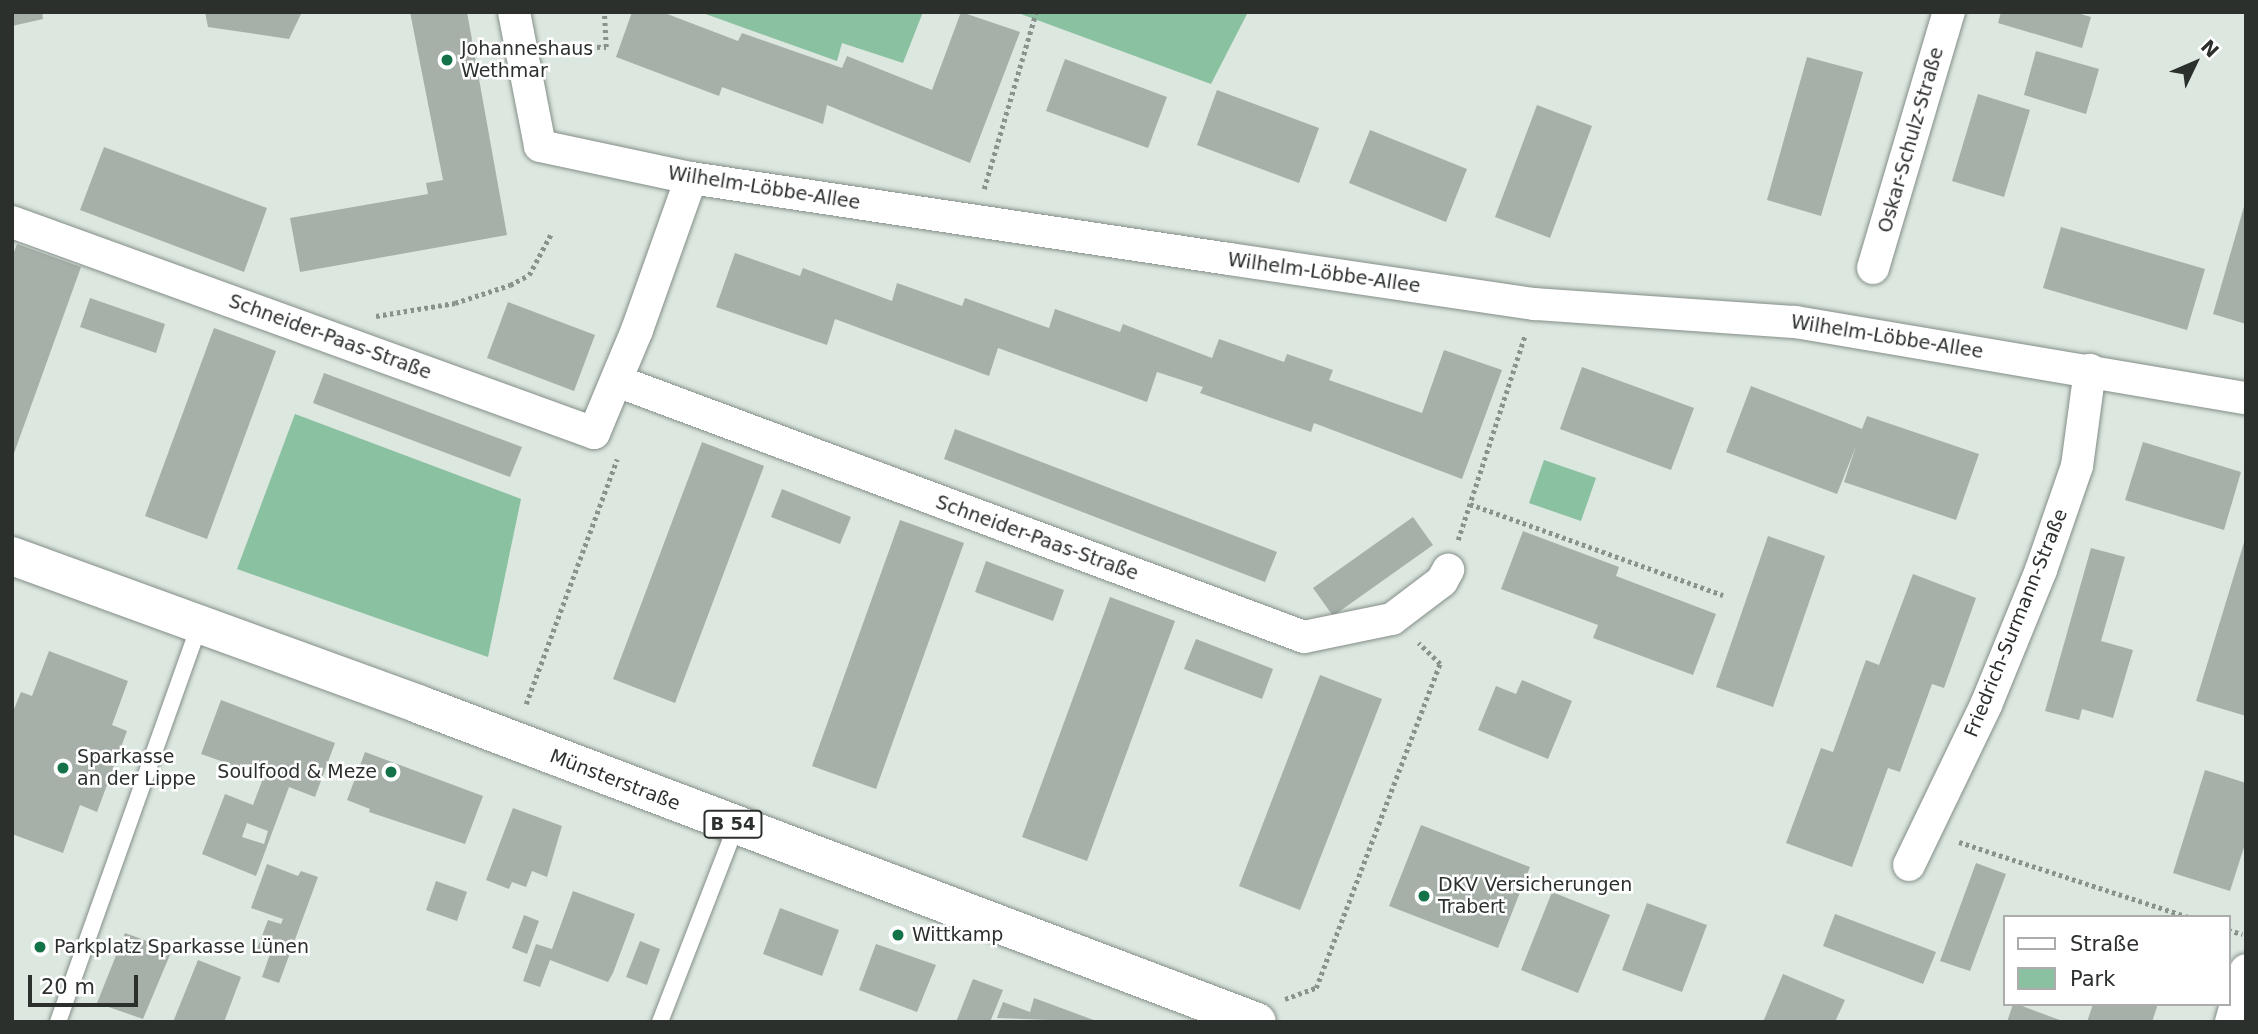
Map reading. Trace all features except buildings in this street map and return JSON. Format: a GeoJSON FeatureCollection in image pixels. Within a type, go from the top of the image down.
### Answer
{"type":"FeatureCollection","features":[{"type":"Feature","properties":{"kind":"main road","name":"Münsterstraße"},"geometry":{"type":"LineString","coordinates":[[12,556],[736,825],[1269,1013]]}},
{"type":"Feature","properties":{"kind":"street","name":"Wilhelm-Löbbe-Allee"},"geometry":{"type":"LineString","coordinates":[[514,12],[540,146],[691,178],[1535,304],[1795,322],[2246,398]]}},
{"type":"Feature","properties":{"kind":"street","name":"Oskar-Schulz-Straße"},"geometry":{"type":"LineString","coordinates":[[1874,268],[1949,12]]}},
{"type":"Feature","properties":{"kind":"street"},"geometry":{"type":"LineString","coordinates":[[594,433],[617,381],[691,178]]}},
{"type":"Feature","properties":{"kind":"street","name":"Schneider-Paas-Straße"},"geometry":{"type":"LineString","coordinates":[[12,222],[594,433]]}},
{"type":"Feature","properties":{"kind":"street","name":"Friedrich-Surmann-Straße"},"geometry":{"type":"LineString","coordinates":[[1909,865],[1986,705],[2042,570],[2077,466],[2090,370]]}},
{"type":"Feature","properties":{"kind":"street","name":"Schneider-Paas-Straße"},"geometry":{"type":"LineString","coordinates":[[617,381],[1304,637],[1392,618],[1442,581],[1448,570]]}},
{"type":"Feature","properties":{"kind":"street"},"geometry":{"type":"LineString","coordinates":[[2231,1022],[2246,970]]}},
{"type":"Feature","properties":{"kind":"lane"},"geometry":{"type":"LineString","coordinates":[[58,1022],[200,624]]}},
{"type":"Feature","properties":{"kind":"lane"},"geometry":{"type":"LineString","coordinates":[[660,1022],[736,825]]}},
{"type":"Feature","properties":{"kind":"path"},"geometry":{"type":"LineString","coordinates":[[521,52],[574,43],[606,47],[604,12]]}},
{"type":"Feature","properties":{"kind":"path"},"geometry":{"type":"LineString","coordinates":[[975,220],[1036,12]]}},
{"type":"Feature","properties":{"kind":"path"},"geometry":{"type":"LineString","coordinates":[[366,317],[455,303],[510,285],[529,275],[551,234]]}},
{"type":"Feature","properties":{"kind":"path"},"geometry":{"type":"LineString","coordinates":[[1448,570],[1535,304]]}},
{"type":"Feature","properties":{"kind":"path"},"geometry":{"type":"LineString","coordinates":[[513,740],[620,452],[594,433]]}},
{"type":"Feature","properties":{"kind":"path"},"geometry":{"type":"LineString","coordinates":[[1469,504],[1723,595]]}},
{"type":"Feature","properties":{"kind":"path"},"geometry":{"type":"LineString","coordinates":[[1269,1013],[1286,996],[1316,988],[1440,664],[1392,618]]}},
{"type":"Feature","properties":{"kind":"path"},"geometry":{"type":"LineString","coordinates":[[1927,831],[2182,915]]}},
{"type":"Feature","properties":{"kind":"green space"},"geometry":{"type":"Polygon","coordinates":[[[700,12],[923,12],[903,63],[842,43],[837,61],[700,12]]]}},
{"type":"Feature","properties":{"kind":"green space"},"geometry":{"type":"Polygon","coordinates":[[[1015,12],[1248,12],[1211,84],[1015,12]]]}},
{"type":"Feature","properties":{"kind":"green space"},"geometry":{"type":"Polygon","coordinates":[[[295,414],[521,499],[488,657],[237,569],[295,414]]]}},
{"type":"Feature","properties":{"kind":"green space"},"geometry":{"type":"Polygon","coordinates":[[[1544,460],[1596,478],[1581,521],[1529,503],[1544,460]]]}},
{"type":"Feature","properties":{"kind":"place","name":"Johanneshaus Wethmar"},"geometry":{"type":"Point","coordinates":[447,60]}},
{"type":"Feature","properties":{"kind":"place","name":"Sparkasse an der Lippe"},"geometry":{"type":"Point","coordinates":[63,768]}},
{"type":"Feature","properties":{"kind":"place","name":"Soulfood & Meze"},"geometry":{"type":"Point","coordinates":[391,772]}},
{"type":"Feature","properties":{"kind":"place","name":"DKV Versicherungen Trabert"},"geometry":{"type":"Point","coordinates":[1424,896]}},
{"type":"Feature","properties":{"kind":"place","name":"Wittkamp"},"geometry":{"type":"Point","coordinates":[898,935]}},
{"type":"Feature","properties":{"kind":"place","name":"Parkplatz Sparkasse Lünen"},"geometry":{"type":"Point","coordinates":[40,947]}}]}
